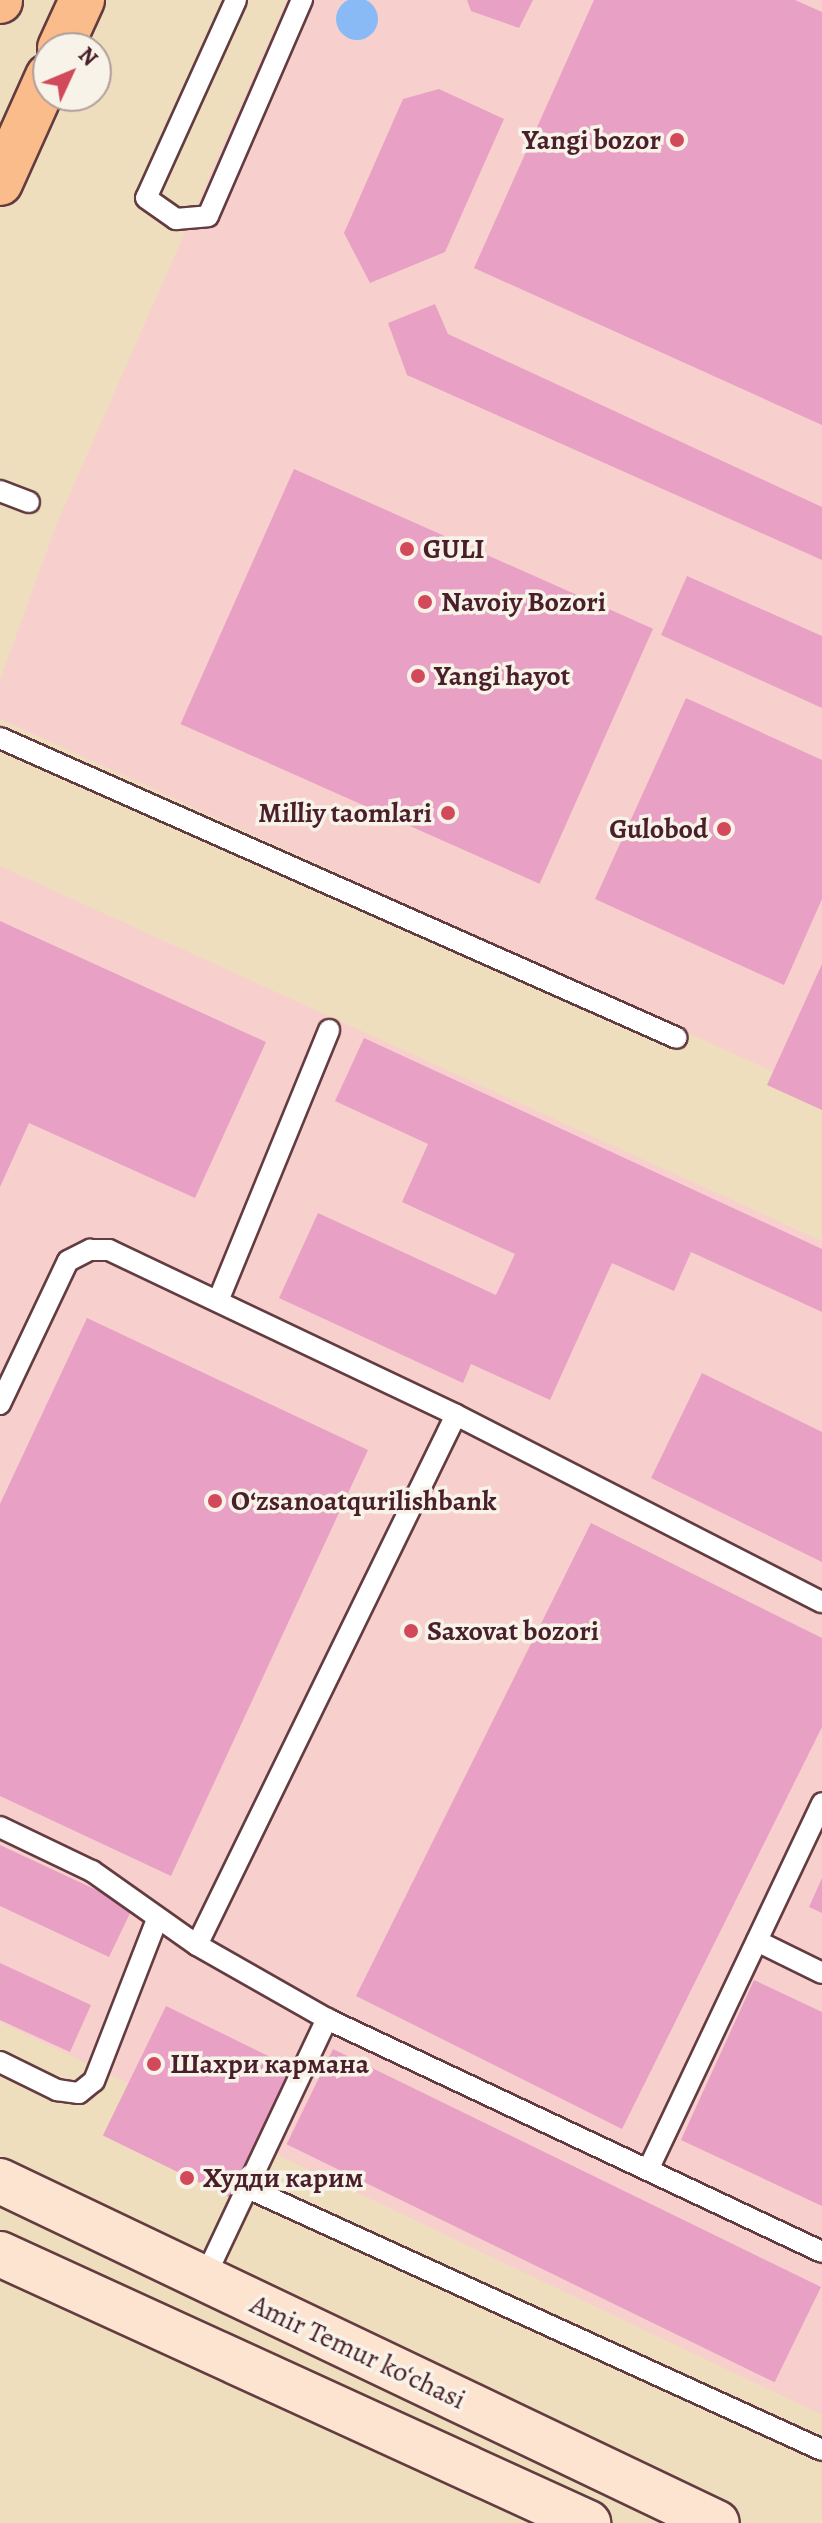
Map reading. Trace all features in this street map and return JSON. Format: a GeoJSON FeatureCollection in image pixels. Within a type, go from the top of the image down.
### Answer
{"type":"FeatureCollection","features":[{"type":"Feature","properties":{"kind":"main road"},"geometry":{"type":"LineString","coordinates":[[67,32],[82,0]]}},
{"type":"Feature","properties":{"kind":"main road"},"geometry":{"type":"LineString","coordinates":[[0,183],[32,112]]}},
{"type":"Feature","properties":{"kind":"main road","name":"Amir Temur ko‘chasi"},"geometry":{"type":"LineString","coordinates":[[0,2181],[717,2523]]}},
{"type":"Feature","properties":{"kind":"main road"},"geometry":{"type":"LineString","coordinates":[[0,2254],[588,2523]]}},
{"type":"Feature","properties":{"kind":"lane"},"geometry":{"type":"LineString","coordinates":[[236,0],[146,198],[176,219],[208,216],[302,0]]}},
{"type":"Feature","properties":{"kind":"lane"},"geometry":{"type":"LineString","coordinates":[[0,491],[29,502]]}},
{"type":"Feature","properties":{"kind":"lane"},"geometry":{"type":"LineString","coordinates":[[0,738],[677,1038]]}},
{"type":"Feature","properties":{"kind":"lane"},"geometry":{"type":"LineString","coordinates":[[218,1301],[329,1030]]}},
{"type":"Feature","properties":{"kind":"lane"},"geometry":{"type":"LineString","coordinates":[[0,1404],[68,1261],[90,1250],[109,1250],[456,1415],[822,1602]]}},
{"type":"Feature","properties":{"kind":"lane"},"geometry":{"type":"LineString","coordinates":[[197,1945],[456,1415]]}},
{"type":"Feature","properties":{"kind":"lane"},"geometry":{"type":"LineString","coordinates":[[648,2170],[822,1803]]}},
{"type":"Feature","properties":{"kind":"lane"},"geometry":{"type":"LineString","coordinates":[[0,1827],[92,1871],[197,1945],[327,2019],[822,2252]]}},
{"type":"Feature","properties":{"kind":"lane"},"geometry":{"type":"LineString","coordinates":[[0,2062],[57,2090],[79,2093],[94,2081],[157,1919]]}},
{"type":"Feature","properties":{"kind":"lane"},"geometry":{"type":"LineString","coordinates":[[757,1941],[822,1973]]}},
{"type":"Feature","properties":{"kind":"lane"},"geometry":{"type":"LineString","coordinates":[[204,2279],[327,2019]]}},
{"type":"Feature","properties":{"kind":"lane"},"geometry":{"type":"LineString","coordinates":[[248,2188],[822,2450]]}},
{"type":"Feature","properties":{"kind":"shaded area","name":"Navoiy Bozori"},"geometry":{"type":"Polygon","coordinates":[[[287,0],[822,0],[822,1094],[0,719],[0,680],[57,523],[287,0]]]}},
{"type":"Feature","properties":{"kind":"shaded area","name":"Saxovat bozori"},"geometry":{"type":"Polygon","coordinates":[[[0,866],[822,1241],[822,2415],[0,2022],[0,866]]]}},
{"type":"Feature","properties":{"kind":"water"},"geometry":{"type":"Polygon","coordinates":[[[357,-2],[372,4],[378,19],[372,34],[357,40],[342,34],[336,19],[342,4],[357,-2]]]}},
{"type":"Feature","properties":{"kind":"building"},"geometry":{"type":"Polygon","coordinates":[[[467,0],[533,0],[519,28],[471,11],[467,0]]]}},
{"type":"Feature","properties":{"kind":"building","name":"Yangi bozor"},"geometry":{"type":"Polygon","coordinates":[[[594,0],[795,0],[822,12],[822,425],[474,268],[594,0]]]}},
{"type":"Feature","properties":{"kind":"building"},"geometry":{"type":"Polygon","coordinates":[[[439,89],[504,119],[445,252],[370,283],[344,233],[403,99],[439,89]]]}},
{"type":"Feature","properties":{"kind":"building"},"geometry":{"type":"Polygon","coordinates":[[[435,304],[448,334],[822,507],[822,560],[407,375],[388,323],[435,304]]]}},
{"type":"Feature","properties":{"kind":"building","name":"Yangi hayot"},"geometry":{"type":"Polygon","coordinates":[[[294,469],[653,629],[540,884],[181,724],[294,469]]]}},
{"type":"Feature","properties":{"kind":"building"},"geometry":{"type":"Polygon","coordinates":[[[687,576],[822,636],[822,708],[661,635],[687,576]]]}},
{"type":"Feature","properties":{"kind":"building","name":"Gulobod"},"geometry":{"type":"Polygon","coordinates":[[[686,698],[822,760],[822,899],[784,985],[595,899],[686,698]]]}},
{"type":"Feature","properties":{"kind":"building"},"geometry":{"type":"Polygon","coordinates":[[[0,921],[266,1042],[195,1198],[29,1123],[0,1187],[0,921]]]}},
{"type":"Feature","properties":{"kind":"building"},"geometry":{"type":"Polygon","coordinates":[[[822,964],[822,1110],[767,1085],[822,964]]]}},
{"type":"Feature","properties":{"kind":"building"},"geometry":{"type":"Polygon","coordinates":[[[364,1038],[822,1249],[822,1312],[691,1252],[674,1291],[612,1263],[550,1400],[471,1364],[463,1383],[279,1298],[318,1213],[496,1295],[515,1254],[402,1202],[428,1144],[335,1101],[364,1038]]]}},
{"type":"Feature","properties":{"kind":"building"},"geometry":{"type":"Polygon","coordinates":[[[87,1318],[368,1450],[171,1876],[0,1796],[0,1504],[87,1318]]]}},
{"type":"Feature","properties":{"kind":"building"},"geometry":{"type":"Polygon","coordinates":[[[702,1373],[822,1432],[822,1562],[651,1478],[702,1373]]]}},
{"type":"Feature","properties":{"kind":"building"},"geometry":{"type":"Polygon","coordinates":[[[591,1523],[822,1638],[822,1727],[622,2129],[356,1996],[591,1523]]]}},
{"type":"Feature","properties":{"kind":"building"},"geometry":{"type":"Polygon","coordinates":[[[0,1845],[133,1907],[109,1957],[0,1906],[0,1845]]]}},
{"type":"Feature","properties":{"kind":"building"},"geometry":{"type":"Polygon","coordinates":[[[822,1878],[822,1913],[809,1907],[822,1878]]]}},
{"type":"Feature","properties":{"kind":"building"},"geometry":{"type":"Polygon","coordinates":[[[0,1963],[91,2005],[70,2052],[0,2020],[0,1963]]]}},
{"type":"Feature","properties":{"kind":"building"},"geometry":{"type":"Polygon","coordinates":[[[754,1980],[822,2012],[822,2206],[681,2140],[754,1980]]]}},
{"type":"Feature","properties":{"kind":"building"},"geometry":{"type":"Polygon","coordinates":[[[166,2006],[297,2070],[234,2199],[103,2135],[166,2006]]]}},
{"type":"Feature","properties":{"kind":"building"},"geometry":{"type":"Polygon","coordinates":[[[333,2049],[821,2287],[775,2382],[287,2144],[333,2049]]]}},
{"type":"Feature","properties":{"kind":"place","name":"Yangi bozor"},"geometry":{"type":"Point","coordinates":[677,140]}},
{"type":"Feature","properties":{"kind":"place","name":"GULI"},"geometry":{"type":"Point","coordinates":[407,549]}},
{"type":"Feature","properties":{"kind":"place","name":"Navoiy Bozori"},"geometry":{"type":"Point","coordinates":[425,602]}},
{"type":"Feature","properties":{"kind":"place","name":"Yangi hayot"},"geometry":{"type":"Point","coordinates":[418,676]}},
{"type":"Feature","properties":{"kind":"place","name":"Milliy taomlari"},"geometry":{"type":"Point","coordinates":[448,813]}},
{"type":"Feature","properties":{"kind":"place","name":"Gulobod"},"geometry":{"type":"Point","coordinates":[724,829]}},
{"type":"Feature","properties":{"kind":"place","name":"Oʻzsanoatqurilishbank"},"geometry":{"type":"Point","coordinates":[215,1501]}},
{"type":"Feature","properties":{"kind":"place","name":"Saxovat bozori"},"geometry":{"type":"Point","coordinates":[411,1631]}},
{"type":"Feature","properties":{"kind":"place","name":"Шахри кармана"},"geometry":{"type":"Point","coordinates":[154,2064]}},
{"type":"Feature","properties":{"kind":"place","name":"Худди карим"},"geometry":{"type":"Point","coordinates":[187,2178]}}]}
